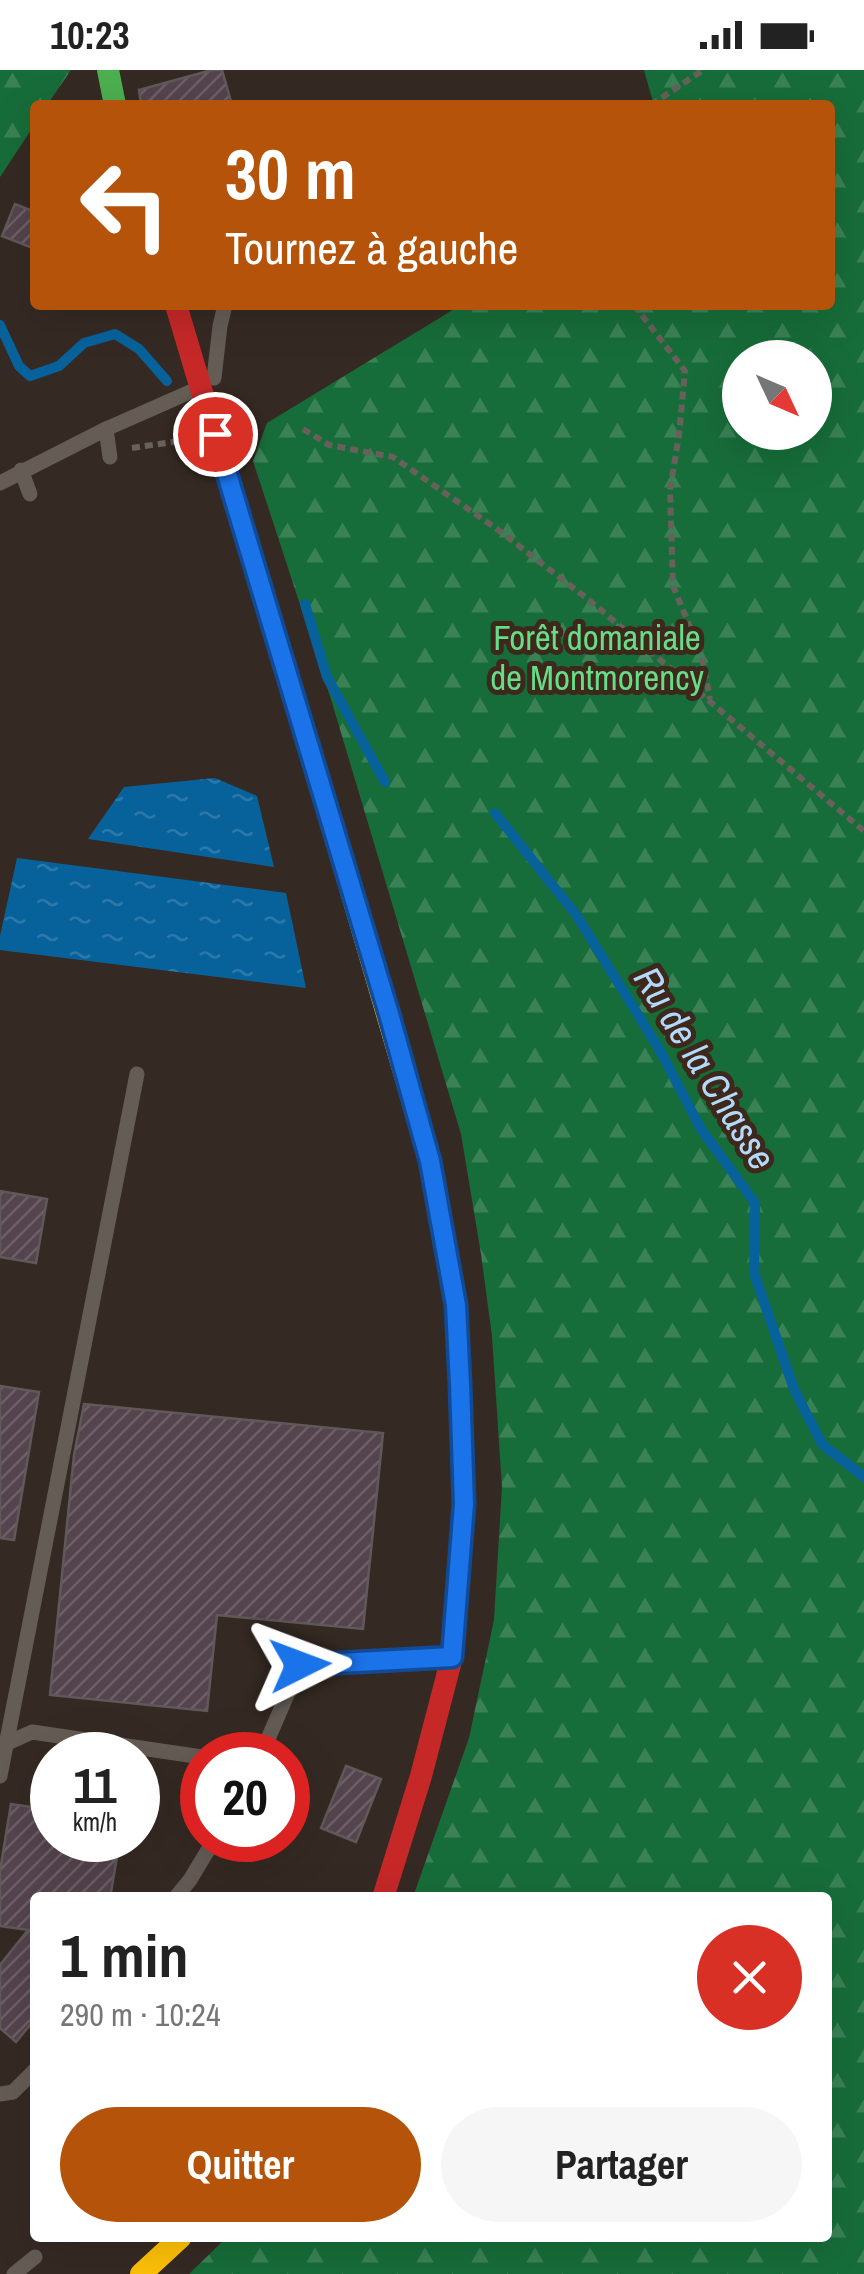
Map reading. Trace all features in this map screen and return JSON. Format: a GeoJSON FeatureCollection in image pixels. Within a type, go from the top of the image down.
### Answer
{"type":"FeatureCollection","features":[{"type":"Feature","properties":{"kind":"main road"},"geometry":{"type":"LineString","coordinates":[[108,70],[114,100]]}},
{"type":"Feature","properties":{"kind":"main road"},"geometry":{"type":"LineString","coordinates":[[177,310],[311,749],[430,1161],[456,1305],[464,1504],[452,1657],[385,1892]]}},
{"type":"Feature","properties":{"kind":"main road"},"geometry":{"type":"LineString","coordinates":[[141,2274],[176,2242]]}},
{"type":"Feature","properties":{"kind":"lane"},"geometry":{"type":"LineString","coordinates":[[210,417],[224,310]]}},
{"type":"Feature","properties":{"kind":"lane"},"geometry":{"type":"LineString","coordinates":[[0,483],[106,428],[200,387]]}},
{"type":"Feature","properties":{"kind":"lane"},"geometry":{"type":"LineString","coordinates":[[106,428],[110,457]]}},
{"type":"Feature","properties":{"kind":"lane"},"geometry":{"type":"LineString","coordinates":[[21,470],[30,494]]}},
{"type":"Feature","properties":{"kind":"lane"},"geometry":{"type":"LineString","coordinates":[[0,1776],[3,1745],[138,1074]]}},
{"type":"Feature","properties":{"kind":"lane"},"geometry":{"type":"LineString","coordinates":[[271,1732],[300,1665],[452,1657]]}},
{"type":"Feature","properties":{"kind":"lane"},"geometry":{"type":"LineString","coordinates":[[3,1745],[32,1732],[180,1754]]}},
{"type":"Feature","properties":{"kind":"lane"},"geometry":{"type":"LineString","coordinates":[[181,1892],[201,1862]]}},
{"type":"Feature","properties":{"kind":"lane"},"geometry":{"type":"LineString","coordinates":[[0,2094],[12,2092],[30,2075]]}},
{"type":"Feature","properties":{"kind":"lane"},"geometry":{"type":"LineString","coordinates":[[14,2274],[35,2257]]}},
{"type":"Feature","properties":{"kind":"path"},"geometry":{"type":"LineString","coordinates":[[658,100],[703,70]]}},
{"type":"Feature","properties":{"kind":"path"},"geometry":{"type":"LineString","coordinates":[[638,310],[685,371],[670,490],[673,586],[702,656],[711,702]]}},
{"type":"Feature","properties":{"kind":"path"},"geometry":{"type":"LineString","coordinates":[[304,429],[329,446],[393,457],[497,528],[589,600],[864,831]]}},
{"type":"Feature","properties":{"kind":"green space"},"geometry":{"type":"Polygon","coordinates":[[[0,70],[71,70],[50,100],[30,100],[30,132],[0,177],[0,70]]]}},
{"type":"Feature","properties":{"kind":"green space","name":"Forêt domaniale de Montmorency"},"geometry":{"type":"Polygon","coordinates":[[[644,70],[864,70],[864,2274],[189,2274],[222,2242],[832,2242],[832,1892],[415,1892],[469,1738],[494,1620],[502,1487],[492,1336],[461,1134],[330,696],[253,461],[267,423],[453,310],[835,310],[835,100],[652,100],[644,70]]]}},
{"type":"Feature","properties":{"kind":"water"},"geometry":{"type":"Polygon","coordinates":[[[215,778],[257,796],[274,867],[88,839],[124,787],[215,778]]]}},
{"type":"Feature","properties":{"kind":"water"},"geometry":{"type":"Polygon","coordinates":[[[17,858],[286,893],[306,988],[0,950],[17,858]]]}},
{"type":"Feature","properties":{"kind":"building"},"geometry":{"type":"Polygon","coordinates":[[[222,70],[231,100],[140,100],[139,90],[222,70]]]}},
{"type":"Feature","properties":{"kind":"building"},"geometry":{"type":"Polygon","coordinates":[[[15,204],[30,210],[30,247],[2,236],[15,204]]]}},
{"type":"Feature","properties":{"kind":"building"},"geometry":{"type":"Polygon","coordinates":[[[0,1191],[47,1199],[36,1263],[0,1257],[0,1191]]]}},
{"type":"Feature","properties":{"kind":"building"},"geometry":{"type":"Polygon","coordinates":[[[0,1386],[39,1392],[14,1540],[0,1538],[0,1386]]]}},
{"type":"Feature","properties":{"kind":"building"},"geometry":{"type":"Polygon","coordinates":[[[84,1404],[383,1433],[363,1629],[217,1615],[207,1711],[50,1695],[74,1455],[84,1404]]]}},
{"type":"Feature","properties":{"kind":"building"},"geometry":{"type":"Polygon","coordinates":[[[346,1766],[381,1779],[356,1842],[321,1828],[346,1766]]]}},
{"type":"Feature","properties":{"kind":"building"},"geometry":{"type":"Polygon","coordinates":[[[11,1804],[30,1807],[30,1862],[116,1862],[111,1892],[30,1892],[30,2025],[16,2042],[0,2028],[0,1965],[28,1930],[0,1926],[0,1871],[11,1804]]]}},
{"type":"Feature","properties":{"kind":"waterway"},"geometry":{"type":"LineString","coordinates":[[0,325],[19,366],[30,376],[59,366],[84,343],[115,334],[139,349],[167,381]]}},
{"type":"Feature","properties":{"kind":"waterway","name":"Ru de la Chasse"},"geometry":{"type":"LineString","coordinates":[[305,604],[327,677],[385,782]]}},
{"type":"Feature","properties":{"kind":"waterway","name":"Ru de la Chasse"},"geometry":{"type":"LineString","coordinates":[[495,813],[577,916],[659,1049],[701,1129],[755,1203],[754,1273],[794,1389],[822,1444],[864,1477]]}},
{"type":"Feature","properties":{"kind":"traffic: fast"},"geometry":{"type":"LineString","coordinates":[[108,70],[114,100]]}},
{"type":"Feature","properties":{"kind":"traffic: slow"},"geometry":{"type":"LineString","coordinates":[[346,874],[430,1161],[456,1305],[464,1491]]}},
{"type":"Feature","properties":{"kind":"traffic: slow"},"geometry":{"type":"LineString","coordinates":[[141,2274],[176,2242]]}},
{"type":"Feature","properties":{"kind":"traffic: jam"},"geometry":{"type":"LineString","coordinates":[[177,310],[346,874]]}},
{"type":"Feature","properties":{"kind":"traffic: jam"},"geometry":{"type":"LineString","coordinates":[[385,1892],[452,1657],[464,1491]]}},
{"type":"Feature","properties":{"kind":"route"},"geometry":{"type":"LineString","coordinates":[[215,434],[430,1161],[456,1305],[464,1504],[452,1657],[300,1665]]}}]}
